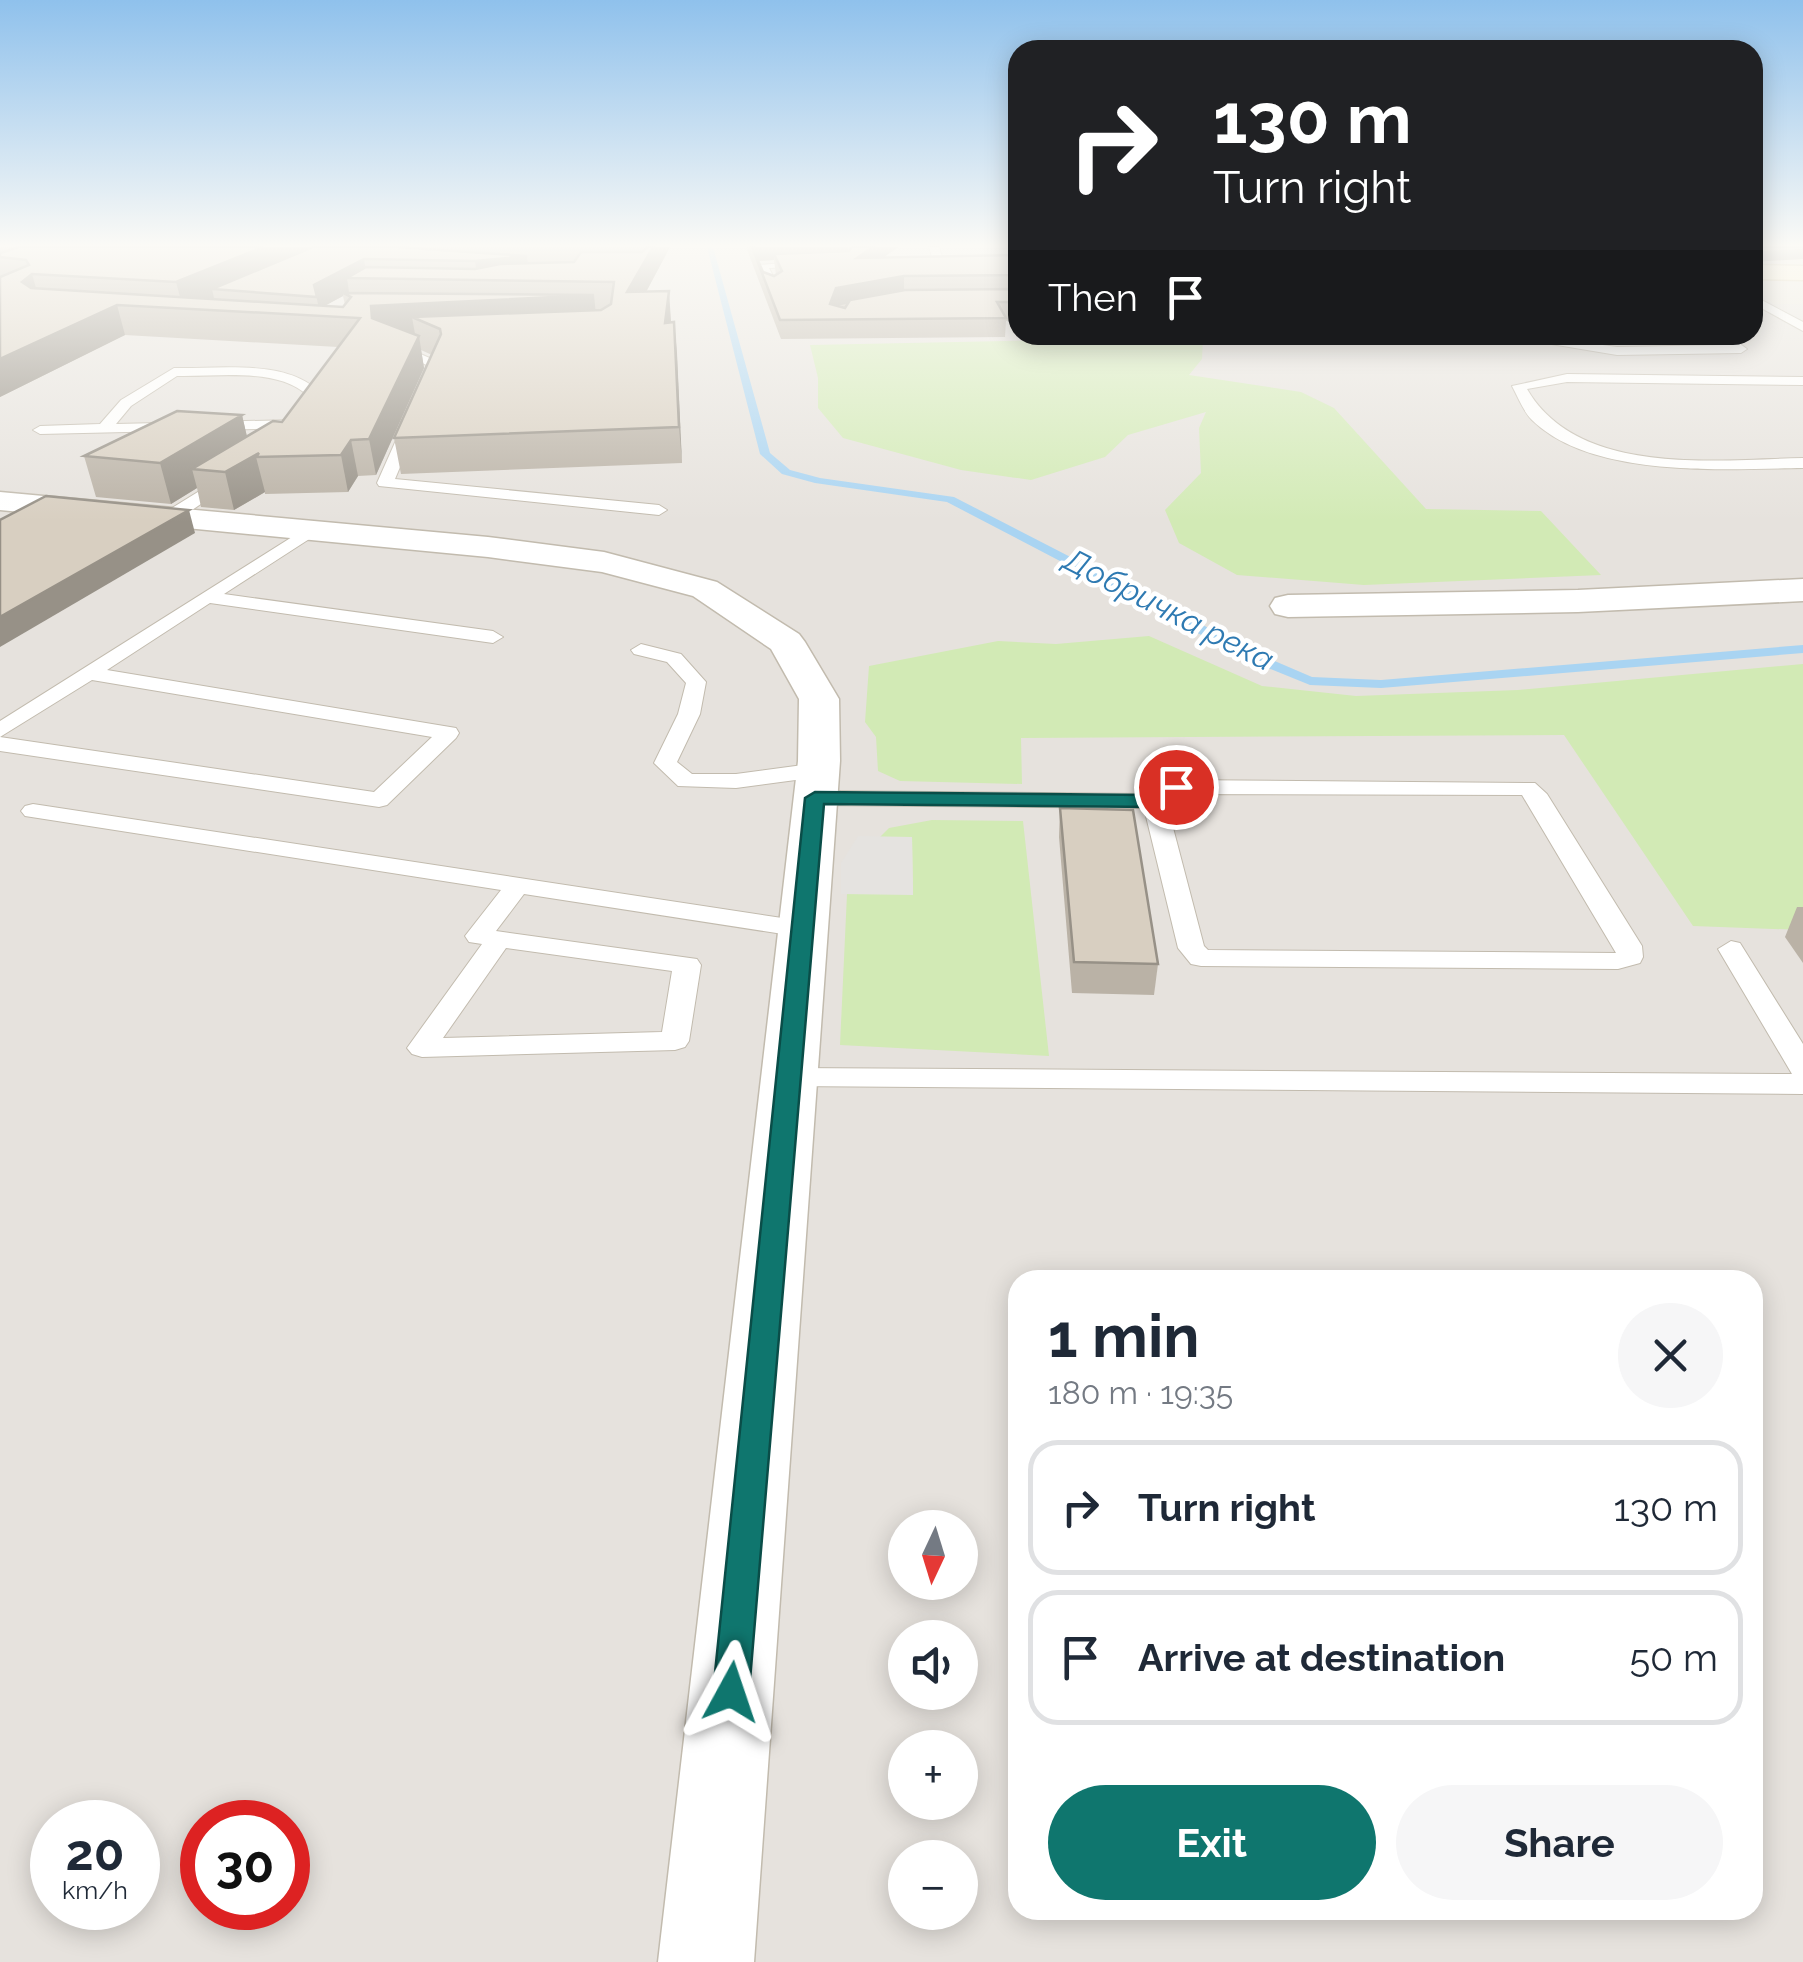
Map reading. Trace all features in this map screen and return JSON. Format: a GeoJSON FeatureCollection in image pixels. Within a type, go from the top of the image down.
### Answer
{"type":"FeatureCollection","features":[{"type":"Feature","properties":{"kind":"street"},"geometry":{"type":"LineString","coordinates":[[0,501],[604,562],[704,589],[786,642],[819,699],[817,784],[706,1962]]}},
{"type":"Feature","properties":{"kind":"street"},"geometry":{"type":"LineString","coordinates":[[1288,606],[1578,601],[1803,590]]}},
{"type":"Feature","properties":{"kind":"lane"},"geometry":{"type":"LineString","coordinates":[[420,340],[377,339],[436,364],[385,483],[659,510]]}},
{"type":"Feature","properties":{"kind":"lane"},"geometry":{"type":"LineString","coordinates":[[1574,345],[1616,351],[1742,349],[1735,345]]}},
{"type":"Feature","properties":{"kind":"lane"},"geometry":{"type":"LineString","coordinates":[[40,430],[291,430],[315,395],[302,381],[272,376],[174,372],[126,403],[104,428]]}},
{"type":"Feature","properties":{"kind":"lane"},"geometry":{"type":"LineString","coordinates":[[1803,380],[1567,378],[1519,386],[1524,406],[1574,444],[1670,465],[1803,463]]}},
{"type":"Feature","properties":{"kind":"lane"},"geometry":{"type":"LineString","coordinates":[[170,517],[246,468]]}},
{"type":"Feature","properties":{"kind":"lane"},"geometry":{"type":"LineString","coordinates":[[0,730],[311,530]]}},
{"type":"Feature","properties":{"kind":"lane"},"geometry":{"type":"LineString","coordinates":[[207,597],[493,637]]}},
{"type":"Feature","properties":{"kind":"lane"},"geometry":{"type":"LineString","coordinates":[[641,650],[674,658],[696,682],[696,706],[674,739],[666,763],[686,781],[1154,801]]}},
{"type":"Feature","properties":{"kind":"lane"},"geometry":{"type":"LineString","coordinates":[[0,744],[379,800],[448,733],[90,672]]}},
{"type":"Feature","properties":{"kind":"lane"},"geometry":{"type":"LineString","coordinates":[[1176,787],[1527,788],[1535,794],[1629,946],[1630,957],[1618,961],[1201,958],[1191,948],[1154,801],[1159,791],[1176,787]]}},
{"type":"Feature","properties":{"kind":"lane"},"geometry":{"type":"LineString","coordinates":[[33,810],[802,930]]}},
{"type":"Feature","properties":{"kind":"lane"},"geometry":{"type":"LineString","coordinates":[[499,939],[422,1048],[674,1041],[687,965],[478,936],[518,885]]}},
{"type":"Feature","properties":{"kind":"lane"},"geometry":{"type":"LineString","coordinates":[[1730,949],[1803,1068]]}},
{"type":"Feature","properties":{"kind":"lane"},"geometry":{"type":"LineString","coordinates":[[788,1077],[1803,1084]]}},
{"type":"Feature","properties":{"kind":"shaded area"},"geometry":{"type":"Polygon","coordinates":[[[0,339],[1008,339],[1008,345],[1763,345],[1763,339],[1803,339],[1803,1962],[0,1962],[0,339]]]}},
{"type":"Feature","properties":{"kind":"shaded area"},"geometry":{"type":"Polygon","coordinates":[[[858,836],[912,837],[913,895],[841,894],[841,863],[858,836]]]}},
{"type":"Feature","properties":{"kind":"green space"},"geometry":{"type":"Polygon","coordinates":[[[1008,341],[1008,345],[1203,345],[1202,359],[1189,375],[1301,392],[1334,408],[1426,509],[1541,511],[1601,575],[1364,585],[1237,575],[1179,543],[1165,510],[1201,473],[1199,428],[1206,412],[1128,435],[1105,457],[1031,480],[961,470],[843,438],[818,408],[818,378],[810,345],[1008,341]]]}},
{"type":"Feature","properties":{"kind":"green space"},"geometry":{"type":"Polygon","coordinates":[[[1149,636],[1262,686],[1356,696],[1518,690],[1803,664],[1803,930],[1693,926],[1564,735],[1021,738],[1022,784],[900,781],[878,771],[876,737],[865,722],[869,666],[998,641],[1056,644],[1149,636]]]}},
{"type":"Feature","properties":{"kind":"green space"},"geometry":{"type":"Polygon","coordinates":[[[932,820],[1023,821],[1049,1056],[840,1045],[847,894],[913,894],[912,837],[880,837],[889,828],[932,820]]]}},
{"type":"Feature","properties":{"kind":"building"},"geometry":{"type":"Polygon","coordinates":[[[0,339],[44,339],[0,359],[0,339]]]}},
{"type":"Feature","properties":{"kind":"building"},"geometry":{"type":"Polygon","coordinates":[[[345,339],[418,339],[369,439],[351,440],[341,455],[256,457],[259,453],[225,472],[192,469],[273,421],[282,422],[345,339]]]}},
{"type":"Feature","properties":{"kind":"building"},"geometry":{"type":"Polygon","coordinates":[[[439,339],[675,339],[679,427],[394,438],[439,339]]]}},
{"type":"Feature","properties":{"kind":"building"},"geometry":{"type":"Polygon","coordinates":[[[177,411],[242,415],[160,463],[84,456],[177,411]]]}},
{"type":"Feature","properties":{"kind":"building"},"geometry":{"type":"Polygon","coordinates":[[[46,496],[189,510],[0,617],[0,520],[46,496]]]}},
{"type":"Feature","properties":{"kind":"building"},"geometry":{"type":"Polygon","coordinates":[[[1060,808],[1133,810],[1158,964],[1074,962],[1060,808]]]}},
{"type":"Feature","properties":{"kind":"waterway","name":"Добричка река"},"geometry":{"type":"LineString","coordinates":[[734,339],[765,454],[786,472],[819,481],[950,499],[1258,659],[1310,681],[1381,684],[1803,649]]}},
{"type":"Feature","properties":{"kind":"route"},"geometry":{"type":"LineString","coordinates":[[731,1692],[815,798],[1154,801],[1159,791],[1176,787]]}}]}
